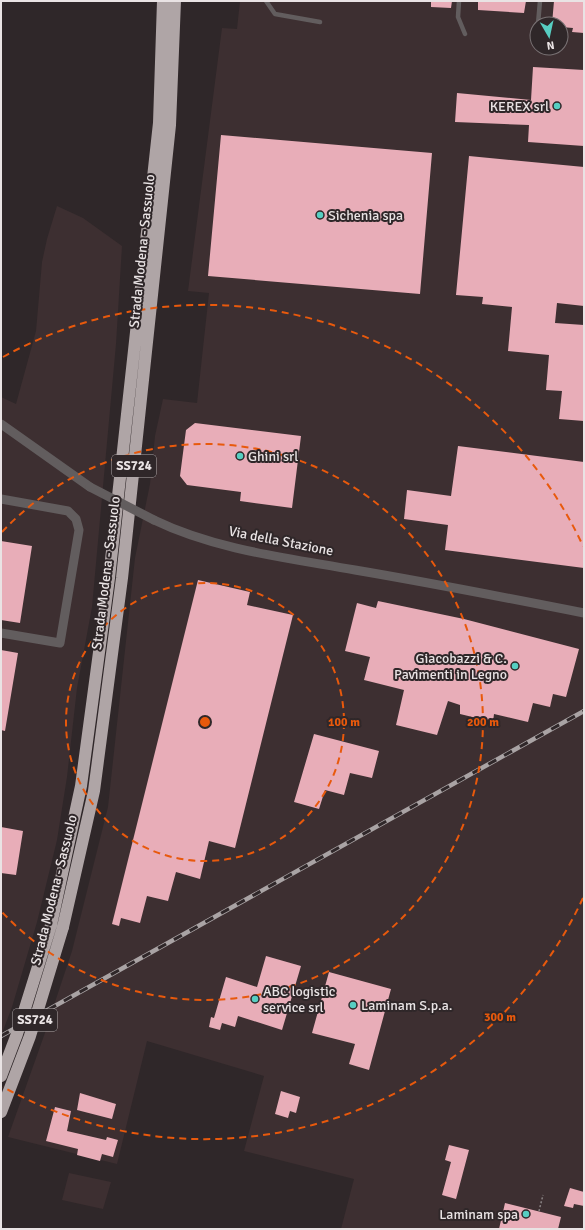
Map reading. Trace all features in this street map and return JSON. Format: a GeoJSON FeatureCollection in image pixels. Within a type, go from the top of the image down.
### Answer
{"type":"FeatureCollection","features":[{"type":"Feature","properties":{"kind":"highway","name":"Strada Modena - Sassuolo"},"geometry":{"type":"LineString","coordinates":[[1,1076],[51,925],[82,786],[109,578],[159,123],[163,1]]}},
{"type":"Feature","properties":{"kind":"highway","name":"Strada Modena - Sassuolo"},"geometry":{"type":"LineString","coordinates":[[1,1112],[30,1036],[63,927],[94,791],[122,578],[170,125],[175,1]]}},
{"type":"Feature","properties":{"kind":"street","name":"Via della Stazione"},"geometry":{"type":"LineString","coordinates":[[1,424],[90,487],[154,520],[214,542],[255,552],[420,581],[584,613]]}},
{"type":"Feature","properties":{"kind":"street"},"geometry":{"type":"LineString","coordinates":[[1,499],[68,511],[76,519],[79,530],[60,643],[1,633]]}},
{"type":"Feature","properties":{"kind":"lane"},"geometry":{"type":"LineString","coordinates":[[266,1],[275,14],[320,22]]}},
{"type":"Feature","properties":{"kind":"lane"},"geometry":{"type":"LineString","coordinates":[[459,1],[458,17],[465,34]]}},
{"type":"Feature","properties":{"kind":"lane"},"geometry":{"type":"LineString","coordinates":[[539,16],[540,1]]}},
{"type":"Feature","properties":{"kind":"path"},"geometry":{"type":"LineString","coordinates":[[539,1211],[543,1195]]}},
{"type":"Feature","properties":{"kind":"shaded area"},"geometry":{"type":"Polygon","coordinates":[[[240,1],[584,1],[584,1229],[341,1229],[354,1179],[244,1151],[264,1076],[147,1041],[117,1164],[8,1137],[46,1030],[43,1022],[49,1020],[72,951],[108,807],[135,558],[150,484],[155,436],[163,399],[197,403],[209,293],[188,291],[222,28],[237,29],[240,1]]]}},
{"type":"Feature","properties":{"kind":"shaded area"},"geometry":{"type":"Polygon","coordinates":[[[57,206],[83,218],[122,246],[116,344],[92,607],[77,688],[67,777],[57,840],[37,922],[12,1007],[1,1036],[1,397],[16,404],[36,331],[42,262],[57,206]]]}},
{"type":"Feature","properties":{"kind":"shaded area"},"geometry":{"type":"Polygon","coordinates":[[[69,1173],[111,1182],[103,1209],[62,1200],[69,1173]]]}},
{"type":"Feature","properties":{"kind":"building"},"geometry":{"type":"Polygon","coordinates":[[[431,1],[452,1],[451,8],[431,7],[431,1]]]}},
{"type":"Feature","properties":{"kind":"building"},"geometry":{"type":"Polygon","coordinates":[[[478,1],[526,1],[524,13],[478,10],[478,1]]]}},
{"type":"Feature","properties":{"kind":"building"},"geometry":{"type":"Polygon","coordinates":[[[554,1],[584,1],[584,33],[572,32],[573,28],[569,28],[569,16],[553,16],[554,1]]]}},
{"type":"Feature","properties":{"kind":"building","name":"KEREX srl"},"geometry":{"type":"Polygon","coordinates":[[[533,67],[584,70],[584,146],[528,142],[529,125],[455,122],[457,93],[531,100],[533,67]]]}},
{"type":"Feature","properties":{"kind":"building","name":"Sichenia spa"},"geometry":{"type":"Polygon","coordinates":[[[221,135],[432,153],[420,294],[208,276],[221,135]]]}},
{"type":"Feature","properties":{"kind":"building"},"geometry":{"type":"Polygon","coordinates":[[[469,156],[584,167],[584,306],[557,303],[555,323],[584,325],[584,421],[559,419],[562,391],[546,390],[549,355],[508,351],[512,307],[482,304],[483,297],[456,295],[469,156]]]}},
{"type":"Feature","properties":{"kind":"building","name":"Ghini srl"},"geometry":{"type":"Polygon","coordinates":[[[195,423],[301,436],[292,508],[240,501],[241,492],[187,485],[180,476],[186,430],[195,423]]]}},
{"type":"Feature","properties":{"kind":"building"},"geometry":{"type":"Polygon","coordinates":[[[458,446],[584,462],[584,568],[445,550],[448,525],[404,519],[407,490],[451,496],[458,446]]]}},
{"type":"Feature","properties":{"kind":"building"},"geometry":{"type":"Polygon","coordinates":[[[1,541],[32,546],[20,623],[1,620],[1,541]]]}},
{"type":"Feature","properties":{"kind":"building"},"geometry":{"type":"Polygon","coordinates":[[[198,580],[250,592],[247,605],[293,615],[235,848],[209,841],[200,879],[176,872],[168,901],[147,896],[140,923],[121,918],[119,926],[112,924],[198,580]]]}},
{"type":"Feature","properties":{"kind":"building"},"geometry":{"type":"Polygon","coordinates":[[[378,601],[464,619],[579,649],[566,697],[553,694],[550,707],[533,703],[528,722],[494,714],[493,722],[460,714],[460,705],[448,701],[437,735],[396,725],[404,690],[364,680],[370,657],[345,651],[357,603],[376,608],[378,601]]]}},
{"type":"Feature","properties":{"kind":"building"},"geometry":{"type":"Polygon","coordinates":[[[1,650],[18,653],[5,731],[1,730],[1,650]]]}},
{"type":"Feature","properties":{"kind":"building"},"geometry":{"type":"Polygon","coordinates":[[[314,734],[379,751],[372,778],[350,773],[344,795],[325,790],[319,809],[294,802],[314,734]]]}},
{"type":"Feature","properties":{"kind":"building"},"geometry":{"type":"Polygon","coordinates":[[[1,827],[23,831],[16,875],[1,873],[1,827]]]}},
{"type":"Feature","properties":{"kind":"building","name":"ABC logistic service srl"},"geometry":{"type":"Polygon","coordinates":[[[266,956],[301,966],[282,1030],[238,1016],[235,1027],[222,1023],[220,1030],[209,1027],[211,1017],[214,1018],[226,977],[257,987],[266,956]]]}},
{"type":"Feature","properties":{"kind":"building","name":"Laminam S.p.a."},"geometry":{"type":"Polygon","coordinates":[[[329,972],[391,989],[369,1070],[349,1064],[355,1044],[312,1033],[329,972]]]}},
{"type":"Feature","properties":{"kind":"building"},"geometry":{"type":"Polygon","coordinates":[[[281,1091],[300,1097],[296,1113],[290,1111],[288,1118],[275,1114],[281,1091]]]}},
{"type":"Feature","properties":{"kind":"building"},"geometry":{"type":"Polygon","coordinates":[[[80,1093],[116,1104],[112,1119],[77,1110],[80,1093]]]}},
{"type":"Feature","properties":{"kind":"building"},"geometry":{"type":"Polygon","coordinates":[[[55,1107],[71,1111],[67,1131],[106,1140],[107,1137],[118,1140],[113,1157],[102,1154],[100,1161],[77,1155],[78,1149],[46,1141],[55,1107]]]}},
{"type":"Feature","properties":{"kind":"building"},"geometry":{"type":"Polygon","coordinates":[[[449,1145],[469,1150],[456,1199],[442,1195],[451,1162],[445,1160],[449,1145]]]}},
{"type":"Feature","properties":{"kind":"building"},"geometry":{"type":"Polygon","coordinates":[[[570,1188],[584,1192],[584,1206],[574,1204],[573,1208],[564,1206],[570,1188]]]}},
{"type":"Feature","properties":{"kind":"building","name":"Laminam spa"},"geometry":{"type":"Polygon","coordinates":[[[505,1203],[561,1217],[558,1229],[499,1229],[505,1203]]]}},
{"type":"Feature","properties":{"kind":"railway"},"geometry":{"type":"LineString","coordinates":[[1,1036],[584,711]]}},
{"type":"Feature","properties":{"kind":"place","name":"KEREX srl"},"geometry":{"type":"Point","coordinates":[557,106]}},
{"type":"Feature","properties":{"kind":"place","name":"Sichenia spa"},"geometry":{"type":"Point","coordinates":[320,215]}},
{"type":"Feature","properties":{"kind":"place","name":"Ghini srl"},"geometry":{"type":"Point","coordinates":[240,456]}},
{"type":"Feature","properties":{"kind":"place","name":"Giacobazzi & C. Pavimenti in Legno"},"geometry":{"type":"Point","coordinates":[515,666]}},
{"type":"Feature","properties":{"kind":"place","name":"ABC logistic service srl"},"geometry":{"type":"Point","coordinates":[255,999]}},
{"type":"Feature","properties":{"kind":"place","name":"Laminam S.p.a."},"geometry":{"type":"Point","coordinates":[353,1005]}},
{"type":"Feature","properties":{"kind":"place","name":"Laminam spa"},"geometry":{"type":"Point","coordinates":[526,1214]}}]}
